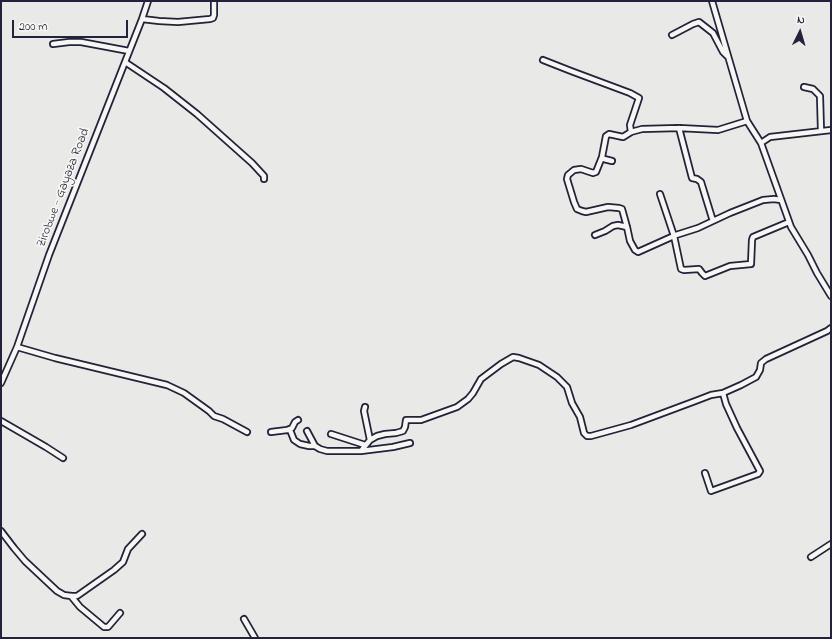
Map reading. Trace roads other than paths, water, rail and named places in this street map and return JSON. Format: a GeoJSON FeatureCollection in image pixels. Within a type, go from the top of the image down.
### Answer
{"type":"FeatureCollection","features":[{"type":"Feature","properties":{"kind":"street","name":"Zirobwe - Gayaza Road"},"geometry":{"type":"LineString","coordinates":[[1,383],[17,347],[49,255],[148,1]]}},
{"type":"Feature","properties":{"kind":"street"},"geometry":{"type":"LineString","coordinates":[[142,19],[178,22],[210,19],[213,18],[214,15],[214,1]]}},
{"type":"Feature","properties":{"kind":"street"},"geometry":{"type":"LineString","coordinates":[[712,1],[748,121],[760,143],[789,222],[808,255],[816,273],[831,296]]}},
{"type":"Feature","properties":{"kind":"street"},"geometry":{"type":"LineString","coordinates":[[672,35],[699,22],[713,32],[723,52],[728,57]]}},
{"type":"Feature","properties":{"kind":"street"},"geometry":{"type":"LineString","coordinates":[[53,44],[81,42],[129,51]]}},
{"type":"Feature","properties":{"kind":"street"},"geometry":{"type":"LineString","coordinates":[[543,60],[571,72],[630,93],[639,98],[630,124],[631,132]]}},
{"type":"Feature","properties":{"kind":"street"},"geometry":{"type":"LineString","coordinates":[[124,62],[164,88],[196,114],[252,163],[263,174],[264,179]]}},
{"type":"Feature","properties":{"kind":"street"},"geometry":{"type":"LineString","coordinates":[[804,87],[813,89],[820,96],[821,131]]}},
{"type":"Feature","properties":{"kind":"street"},"geometry":{"type":"LineString","coordinates":[[748,121],[718,130],[679,128],[642,129],[631,132],[623,137],[609,134],[606,136],[602,157],[596,172],[593,173],[581,169],[574,170],[568,175],[567,179],[574,202],[578,209],[586,212],[608,207],[622,209],[628,227],[630,241],[635,250],[638,252],[674,236],[698,228],[730,212],[763,200],[781,200]]}},
{"type":"Feature","properties":{"kind":"street"},"geometry":{"type":"LineString","coordinates":[[679,128],[692,178],[701,182],[712,218],[714,220]]}},
{"type":"Feature","properties":{"kind":"street"},"geometry":{"type":"LineString","coordinates":[[760,143],[770,137],[831,130]]}},
{"type":"Feature","properties":{"kind":"street"},"geometry":{"type":"LineString","coordinates":[[602,157],[612,161]]}},
{"type":"Feature","properties":{"kind":"street"},"geometry":{"type":"LineString","coordinates":[[660,194],[674,236],[681,268],[684,270],[699,269],[705,276],[730,266],[752,264],[753,237],[789,222]]}},
{"type":"Feature","properties":{"kind":"street"},"geometry":{"type":"LineString","coordinates":[[594,235],[613,226],[618,225],[628,227]]}},
{"type":"Feature","properties":{"kind":"street"},"geometry":{"type":"LineString","coordinates":[[361,451],[370,440],[376,436],[403,431],[406,420],[421,420],[457,407],[468,399],[473,393],[481,378],[514,357],[539,365],[557,377],[567,387],[572,403],[580,416],[584,433],[587,436],[591,436],[631,425],[742,385],[756,376],[760,370],[761,363],[766,359],[831,328]]}},
{"type":"Feature","properties":{"kind":"street"},"geometry":{"type":"LineString","coordinates":[[17,347],[54,358],[167,385],[184,393],[214,416],[223,419],[247,432]]}},
{"type":"Feature","properties":{"kind":"street"},"geometry":{"type":"LineString","coordinates":[[704,473],[712,491],[758,474],[760,471],[737,428],[726,404],[723,393]]}},
{"type":"Feature","properties":{"kind":"street"},"geometry":{"type":"LineString","coordinates":[[365,407],[364,411],[370,440]]}},
{"type":"Feature","properties":{"kind":"street"},"geometry":{"type":"LineString","coordinates":[[271,432],[292,428],[298,420]]}},
{"type":"Feature","properties":{"kind":"street"},"geometry":{"type":"LineString","coordinates":[[1,421],[25,434],[62,458]]}},
{"type":"Feature","properties":{"kind":"street"},"geometry":{"type":"LineString","coordinates":[[287,430],[290,430],[294,440],[300,444],[315,446],[328,451],[361,451],[410,444]]}},
{"type":"Feature","properties":{"kind":"street"},"geometry":{"type":"LineString","coordinates":[[307,431],[315,446]]}},
{"type":"Feature","properties":{"kind":"street"},"geometry":{"type":"LineString","coordinates":[[331,434],[365,445]]}},
{"type":"Feature","properties":{"kind":"street"},"geometry":{"type":"LineString","coordinates":[[1,531],[25,561],[57,591],[64,595],[71,596],[76,596],[114,570],[123,562],[128,549],[142,534]]}},
{"type":"Feature","properties":{"kind":"street"},"geometry":{"type":"LineString","coordinates":[[811,557],[831,544]]}},
{"type":"Feature","properties":{"kind":"street"},"geometry":{"type":"LineString","coordinates":[[71,596],[80,607],[104,627],[108,627],[120,613]]}},
{"type":"Feature","properties":{"kind":"street"},"geometry":{"type":"LineString","coordinates":[[244,620],[255,638]]}}]}
